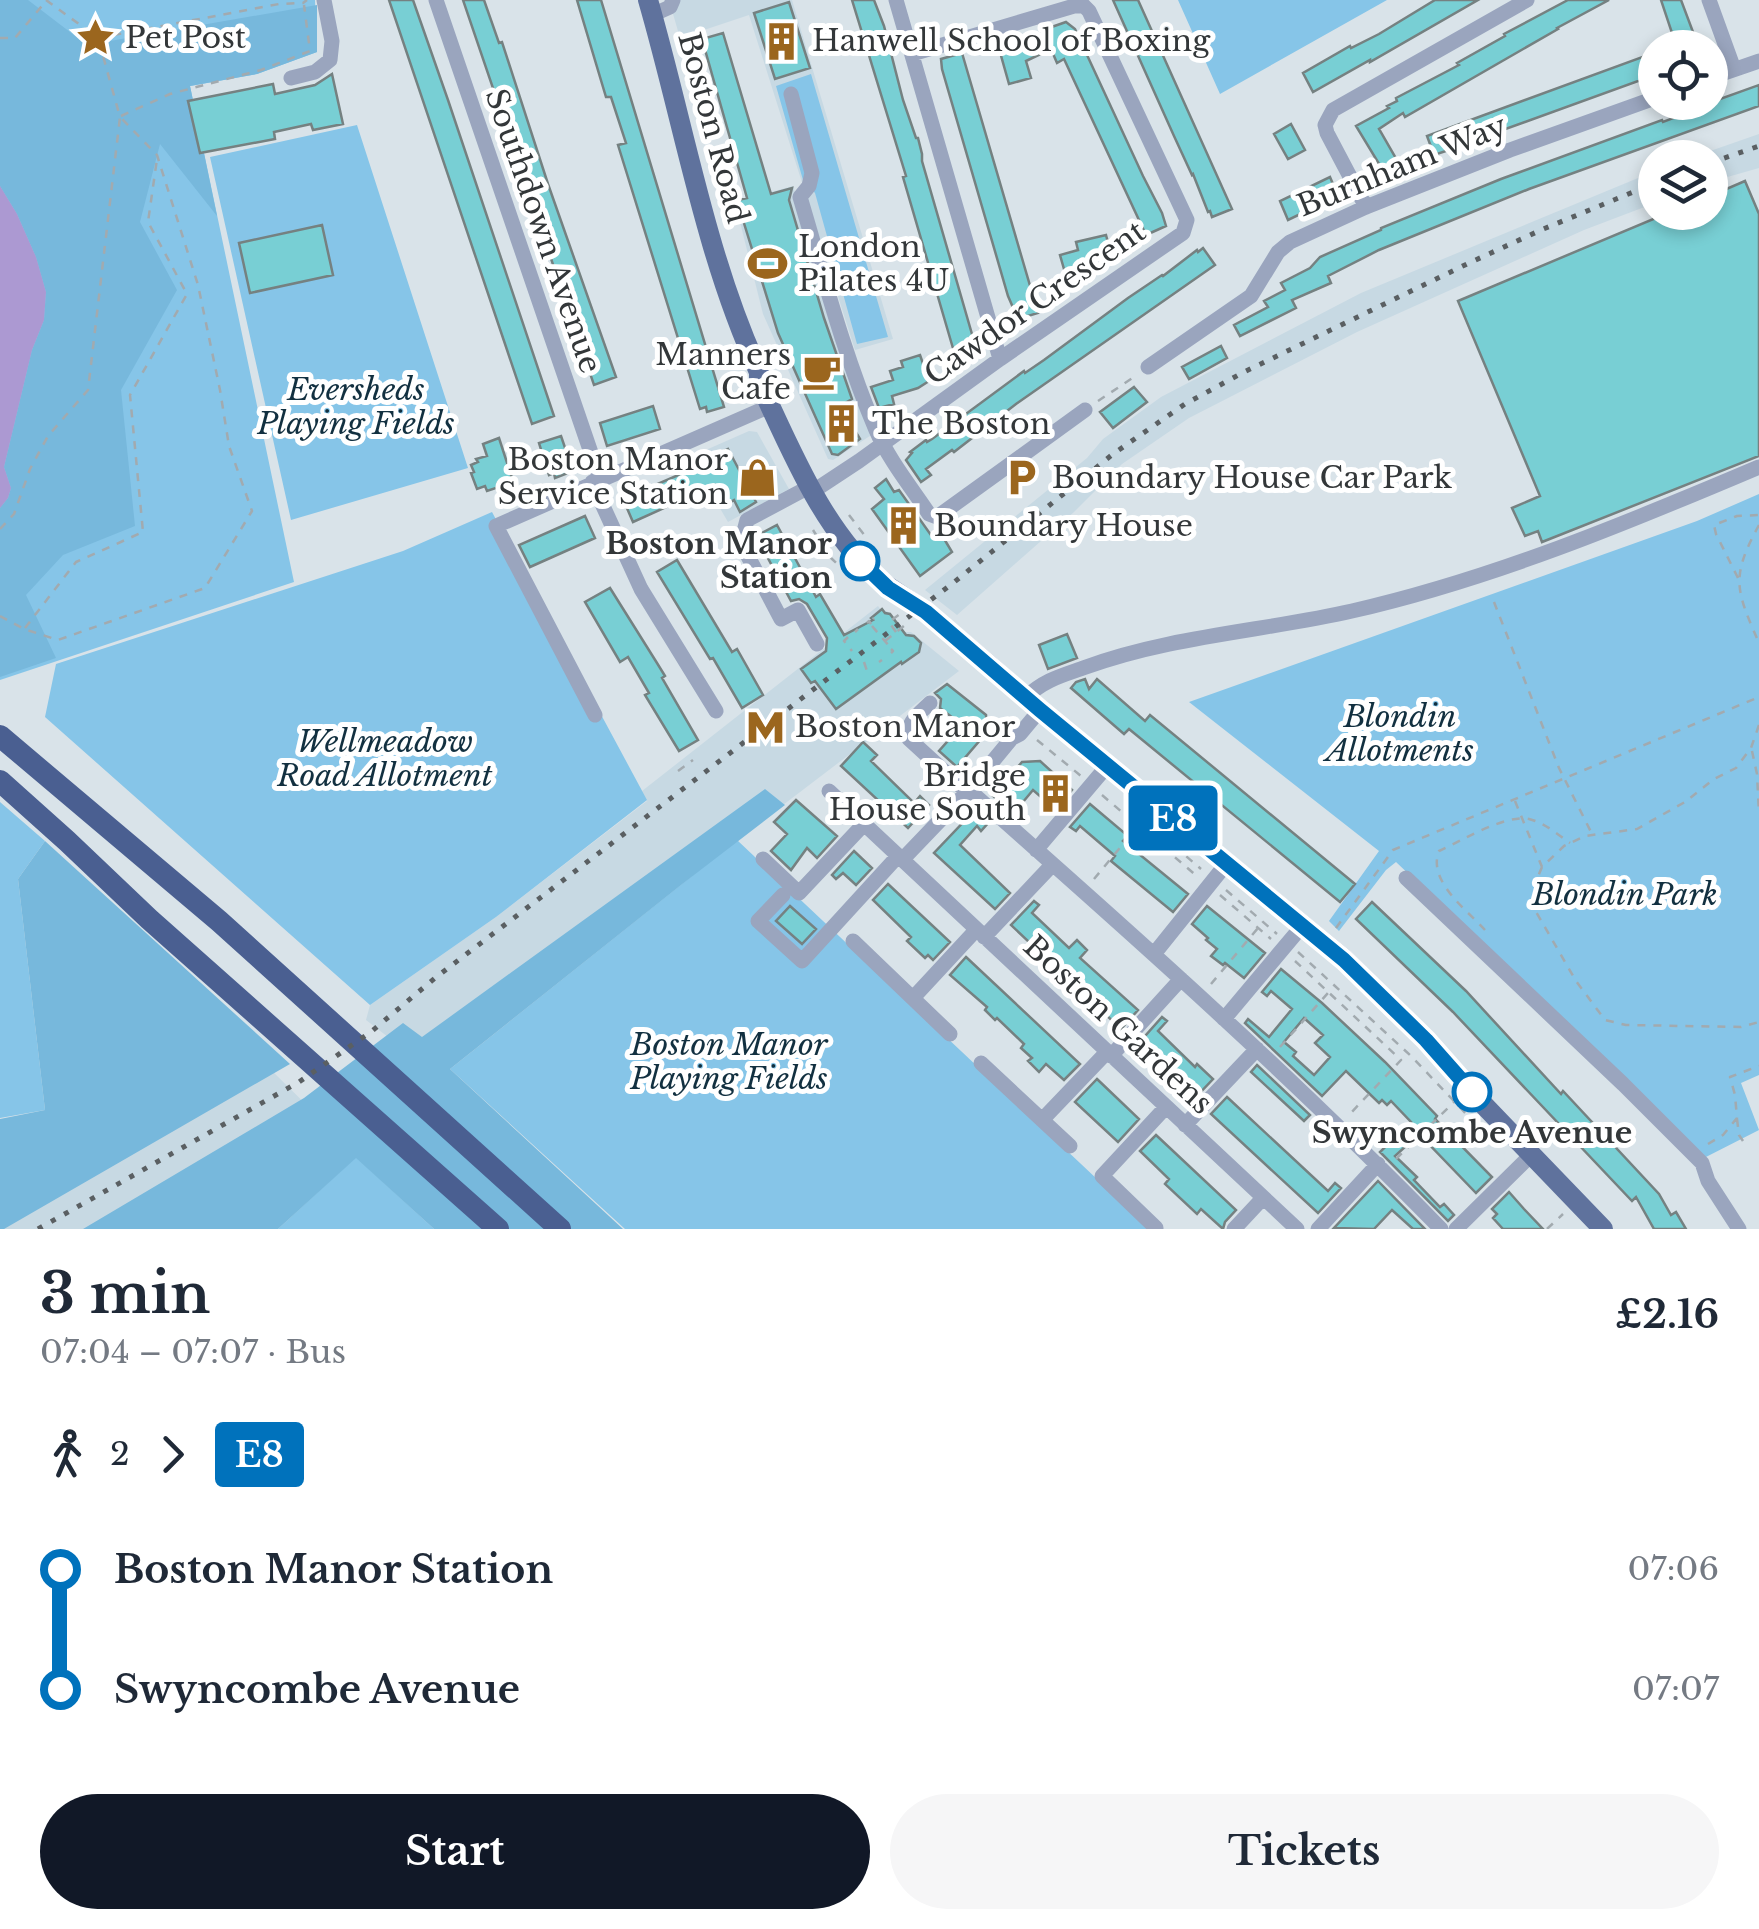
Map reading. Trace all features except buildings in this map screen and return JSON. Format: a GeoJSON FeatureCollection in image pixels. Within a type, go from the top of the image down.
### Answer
{"type":"FeatureCollection","features":[{"type":"Feature","properties":{"kind":"highway"},"geometry":{"type":"LineString","coordinates":[[0,736],[234,934],[560,1229]]}},
{"type":"Feature","properties":{"kind":"highway"},"geometry":{"type":"LineString","coordinates":[[0,781],[498,1229]]}},
{"type":"Feature","properties":{"kind":"main road","name":"Boston Road"},"geometry":{"type":"LineString","coordinates":[[650,8],[714,246],[759,372],[759,382],[810,489],[841,538],[883,583],[926,612],[1108,765],[1220,871],[1303,924],[1344,960],[1426,1040],[1603,1229]]}},
{"type":"Feature","properties":{"kind":"street"},"geometry":{"type":"LineString","coordinates":[[291,78],[315,72],[330,60],[332,41],[324,0]]}},
{"type":"Feature","properties":{"kind":"street","name":"Southdown Avenue"},"geometry":{"type":"LineString","coordinates":[[436,0],[596,481],[641,589],[716,712]]}},
{"type":"Feature","properties":{"kind":"street"},"geometry":{"type":"LineString","coordinates":[[650,8],[670,7],[673,0]]}},
{"type":"Feature","properties":{"kind":"street"},"geometry":{"type":"LineString","coordinates":[[896,0],[1000,359]]}},
{"type":"Feature","properties":{"kind":"street"},"geometry":{"type":"LineString","coordinates":[[1366,207],[1328,132],[1326,125],[1333,110],[1526,0]]}},
{"type":"Feature","properties":{"kind":"street"},"geometry":{"type":"LineString","coordinates":[[1709,0],[1734,69]]}},
{"type":"Feature","properties":{"kind":"street","name":"Cawdor Crescent"},"geometry":{"type":"LineString","coordinates":[[817,644],[798,610],[781,619],[741,543],[747,520],[810,489],[884,443],[1183,233],[1187,220],[1084,6],[912,54]]}},
{"type":"Feature","properties":{"kind":"street"},"geometry":{"type":"LineString","coordinates":[[1728,71],[1759,60]]}},
{"type":"Feature","properties":{"kind":"street"},"geometry":{"type":"LineString","coordinates":[[791,94],[812,173],[809,186],[800,196],[841,334],[877,433],[929,514],[936,516],[1084,410]]}},
{"type":"Feature","properties":{"kind":"street","name":"Burnham Way"},"geometry":{"type":"LineString","coordinates":[[1148,367],[1207,336],[1251,296],[1278,252],[1290,242],[1366,207],[1638,104]]}},
{"type":"Feature","properties":{"kind":"street"},"geometry":{"type":"LineString","coordinates":[[595,716],[496,526],[770,406]]}},
{"type":"Feature","properties":{"kind":"street"},"geometry":{"type":"LineString","coordinates":[[782,895],[758,921],[802,962],[968,791],[1012,738],[1020,734],[1040,684],[1055,676],[1167,645],[1352,611],[1478,576],[1622,525],[1759,468]]}},
{"type":"Feature","properties":{"kind":"street"},"geometry":{"type":"LineString","coordinates":[[930,703],[910,725],[908,738],[1264,1054],[1440,1229]]}},
{"type":"Feature","properties":{"kind":"street"},"geometry":{"type":"LineString","coordinates":[[1036,850],[1108,765]]}},
{"type":"Feature","properties":{"kind":"street","name":"Boston Gardens"},"geometry":{"type":"LineString","coordinates":[[829,791],[1297,1229]]}},
{"type":"Feature","properties":{"kind":"street"},"geometry":{"type":"LineString","coordinates":[[763,859],[799,894],[864,824]]}},
{"type":"Feature","properties":{"kind":"street"},"geometry":{"type":"LineString","coordinates":[[913,998],[1052,864]]}},
{"type":"Feature","properties":{"kind":"street"},"geometry":{"type":"LineString","coordinates":[[1154,954],[1220,871]]}},
{"type":"Feature","properties":{"kind":"street"},"geometry":{"type":"LineString","coordinates":[[1406,878],[1702,1163],[1708,1180],[1739,1229]]}},
{"type":"Feature","properties":{"kind":"street"},"geometry":{"type":"LineString","coordinates":[[1224,1018],[1303,924]]}},
{"type":"Feature","properties":{"kind":"street"},"geometry":{"type":"LineString","coordinates":[[853,941],[950,1034]]}},
{"type":"Feature","properties":{"kind":"street"},"geometry":{"type":"LineString","coordinates":[[1042,1120],[1182,979]]}},
{"type":"Feature","properties":{"kind":"street"},"geometry":{"type":"LineString","coordinates":[[1184,1124],[1264,1054]]}},
{"type":"Feature","properties":{"kind":"street"},"geometry":{"type":"LineString","coordinates":[[981,1063],[1070,1146]]}},
{"type":"Feature","properties":{"kind":"street"},"geometry":{"type":"LineString","coordinates":[[1156,1228],[1102,1176],[1166,1107]]}},
{"type":"Feature","properties":{"kind":"street"},"geometry":{"type":"LineString","coordinates":[[1456,1229],[1532,1154]]}},
{"type":"Feature","properties":{"kind":"street"},"geometry":{"type":"LineString","coordinates":[[1318,1229],[1381,1167]]}},
{"type":"Feature","properties":{"kind":"street"},"geometry":{"type":"LineString","coordinates":[[1234,1229],[1263,1198]]}},
{"type":"Feature","properties":{"kind":"path"},"geometry":{"type":"LineString","coordinates":[[0,38],[15,38],[46,0],[98,38],[120,116],[88,390],[48,436],[30,469],[14,514],[0,529]]}},
{"type":"Feature","properties":{"kind":"path"},"geometry":{"type":"LineString","coordinates":[[98,38],[279,2],[305,2],[310,51],[261,70],[170,94],[120,116]]}},
{"type":"Feature","properties":{"kind":"path"},"geometry":{"type":"LineString","coordinates":[[0,616],[58,640],[205,588],[252,511],[228,446],[198,285],[157,155],[120,116]]}},
{"type":"Feature","properties":{"kind":"path"},"geometry":{"type":"LineString","coordinates":[[24,629],[76,562],[143,532],[130,395],[187,294],[148,222],[157,155]]}},
{"type":"Feature","properties":{"kind":"path"},"geometry":{"type":"LineString","coordinates":[[1084,410],[1148,367]]}},
{"type":"Feature","properties":{"kind":"path"},"geometry":{"type":"LineString","coordinates":[[845,508],[872,545]]}},
{"type":"Feature","properties":{"kind":"path"},"geometry":{"type":"LineString","coordinates":[[1759,515],[1736,516],[1714,525],[1759,643]]}},
{"type":"Feature","properties":{"kind":"path"},"geometry":{"type":"LineString","coordinates":[[1738,580],[1741,560],[1759,526]]}},
{"type":"Feature","properties":{"kind":"path"},"geometry":{"type":"LineString","coordinates":[[1494,602],[1592,835]]}},
{"type":"Feature","properties":{"kind":"path"},"geometry":{"type":"LineString","coordinates":[[896,632],[889,622],[901,614]]}},
{"type":"Feature","properties":{"kind":"path"},"geometry":{"type":"LineString","coordinates":[[885,641],[910,621]]}},
{"type":"Feature","properties":{"kind":"path"},"geometry":{"type":"LineString","coordinates":[[871,622],[890,650]]}},
{"type":"Feature","properties":{"kind":"path"},"geometry":{"type":"LineString","coordinates":[[848,637],[844,640],[852,651]]}},
{"type":"Feature","properties":{"kind":"path"},"geometry":{"type":"LineString","coordinates":[[864,662],[868,671],[871,668]]}},
{"type":"Feature","properties":{"kind":"path"},"geometry":{"type":"LineString","coordinates":[[1323,942],[1393,850],[1759,697]]}},
{"type":"Feature","properties":{"kind":"path"},"geometry":{"type":"LineString","coordinates":[[1759,725],[1751,748],[1736,768],[1714,779],[1685,802],[1636,829],[1592,835],[1564,846],[1542,867],[1536,881],[1535,910],[1605,1020],[1626,1026],[1741,1028],[1759,1022]]}},
{"type":"Feature","properties":{"kind":"path"},"geometry":{"type":"LineString","coordinates":[[1036,734],[1050,740]]}},
{"type":"Feature","properties":{"kind":"path"},"geometry":{"type":"LineString","coordinates":[[1751,748],[1759,814]]}},
{"type":"Feature","properties":{"kind":"path"},"geometry":{"type":"LineString","coordinates":[[678,772],[693,760]]}},
{"type":"Feature","properties":{"kind":"path"},"geometry":{"type":"LineString","coordinates":[[1514,800],[1542,867]]}},
{"type":"Feature","properties":{"kind":"path"},"geometry":{"type":"LineString","coordinates":[[1493,939],[1440,879],[1435,860],[1438,851],[1512,818],[1546,826],[1570,843]]}},
{"type":"Feature","properties":{"kind":"path"},"geometry":{"type":"LineString","coordinates":[[1083,892],[1144,820],[1220,871],[1262,922],[1411,1056],[1481,1129]]}},
{"type":"Feature","properties":{"kind":"path"},"geometry":{"type":"LineString","coordinates":[[1200,996],[1262,922]]}},
{"type":"Feature","properties":{"kind":"path"},"geometry":{"type":"LineString","coordinates":[[1264,1054],[1330,991]]}},
{"type":"Feature","properties":{"kind":"path"},"geometry":{"type":"LineString","coordinates":[[1338,1126],[1401,1060]]}},
{"type":"Feature","properties":{"kind":"path"},"geometry":{"type":"LineString","coordinates":[[1743,1141],[1730,1078],[1759,1066]]}},
{"type":"Feature","properties":{"kind":"path"},"geometry":{"type":"LineString","coordinates":[[1381,1167],[1454,1102]]}},
{"type":"Feature","properties":{"kind":"path"},"geometry":{"type":"LineString","coordinates":[[1706,1145],[1723,1135],[1737,1118]]}},
{"type":"Feature","properties":{"kind":"path"},"geometry":{"type":"LineString","coordinates":[[1546,1229],[1563,1214]]}},
{"type":"Feature","properties":{"kind":"shaded area"},"geometry":{"type":"Polygon","coordinates":[[[0,0],[28,0],[87,45],[317,5],[317,52],[257,74],[190,86],[217,216],[160,144],[140,222],[177,290],[121,390],[135,526],[63,555],[26,595],[56,658],[0,677],[0,508],[11,488],[4,467],[32,350],[44,320],[46,292],[36,257],[0,186],[0,0]]]}},
{"type":"Feature","properties":{"kind":"shaded area"},"geometry":{"type":"Polygon","coordinates":[[[669,0],[792,0],[893,339],[855,350],[749,15],[680,38],[669,0]]]}},
{"type":"Feature","properties":{"kind":"shaded area"},"geometry":{"type":"Polygon","coordinates":[[[1759,134],[1759,168],[1728,177],[1728,145],[1759,134]]]}},
{"type":"Feature","properties":{"kind":"shaded area"},"geometry":{"type":"Polygon","coordinates":[[[1638,178],[1638,209],[1357,332],[1189,418],[1122,464],[1074,512],[957,615],[925,590],[1087,458],[1103,439],[1161,397],[1361,293],[1638,178]]]}},
{"type":"Feature","properties":{"kind":"shaded area"},"geometry":{"type":"Polygon","coordinates":[[[0,186],[36,257],[46,292],[44,320],[32,350],[4,467],[11,488],[0,508],[0,186]]]}},
{"type":"Feature","properties":{"kind":"shaded area"},"geometry":{"type":"Polygon","coordinates":[[[793,186],[873,434],[833,460],[828,459],[763,314],[735,202],[793,186]]]}},
{"type":"Feature","properties":{"kind":"shaded area"},"geometry":{"type":"Polygon","coordinates":[[[749,431],[757,432],[789,489],[728,522],[690,457],[749,431]]]}},
{"type":"Feature","properties":{"kind":"shaded area"},"geometry":{"type":"Polygon","coordinates":[[[878,606],[904,632],[911,632],[959,671],[737,840],[450,1069],[432,1071],[366,1020],[370,1005],[496,917],[647,801],[642,791],[878,606]]]}},
{"type":"Feature","properties":{"kind":"shaded area"},"geometry":{"type":"Polygon","coordinates":[[[765,789],[785,805],[450,1069],[623,1229],[434,1229],[356,1158],[278,1229],[83,1229],[304,1098],[403,1023],[422,1037],[765,789]]]}},
{"type":"Feature","properties":{"kind":"shaded area"},"geometry":{"type":"Polygon","coordinates":[[[45,841],[290,1064],[0,1229],[0,1119],[45,1110],[18,879],[45,841]]]}},
{"type":"Feature","properties":{"kind":"shaded area"},"geometry":{"type":"Polygon","coordinates":[[[263,1062],[340,1138],[215,1229],[0,1229],[0,1199],[263,1062]]]}},
{"type":"Feature","properties":{"kind":"green space"},"geometry":{"type":"Polygon","coordinates":[[[0,0],[315,0],[317,52],[257,74],[190,86],[294,582],[0,680],[0,0]]]}},
{"type":"Feature","properties":{"kind":"green space"},"geometry":{"type":"Polygon","coordinates":[[[1178,0],[1387,0],[1220,94],[1178,0]]]}},
{"type":"Feature","properties":{"kind":"green space"},"geometry":{"type":"Polygon","coordinates":[[[811,74],[888,337],[857,344],[815,193],[803,180],[776,86],[811,74]]]}},
{"type":"Feature","properties":{"kind":"green space","name":"Eversheds Playing Fields"},"geometry":{"type":"Polygon","coordinates":[[[357,125],[468,468],[291,520],[210,157],[357,125]]]}},
{"type":"Feature","properties":{"kind":"green space"},"geometry":{"type":"Polygon","coordinates":[[[1759,494],[1759,1075],[1741,1083],[1759,1130],[1702,1159],[1396,862],[1339,931],[1329,921],[1379,851],[1189,702],[1697,521],[1759,494]]]}},
{"type":"Feature","properties":{"kind":"green space","name":"Wellmeadow Road Allotment"},"geometry":{"type":"Polygon","coordinates":[[[492,512],[647,800],[496,917],[370,1005],[45,717],[56,664],[403,551],[492,512]]]}},
{"type":"Feature","properties":{"kind":"green space"},"geometry":{"type":"Polygon","coordinates":[[[0,802],[45,841],[18,879],[45,1110],[0,1118],[0,802]]]}},
{"type":"Feature","properties":{"kind":"green space","name":"Boston Manor Playing Fields"},"geometry":{"type":"Polygon","coordinates":[[[737,840],[1150,1229],[625,1229],[450,1069],[737,840]]]}},
{"type":"Feature","properties":{"kind":"green space"},"geometry":{"type":"Polygon","coordinates":[[[356,1157],[434,1229],[278,1229],[356,1157]]]}},
{"type":"Feature","properties":{"kind":"railway"},"geometry":{"type":"LineString","coordinates":[[1728,157],[1759,146]]}},
{"type":"Feature","properties":{"kind":"railway"},"geometry":{"type":"LineString","coordinates":[[38,1229],[299,1082],[372,1031],[435,978],[953,583],[1113,454],[1185,404],[1469,263],[1638,190]]}},
{"type":"Feature","properties":{"kind":"bus line","name":"E8"},"geometry":{"type":"LineString","coordinates":[[860,561],[888,588],[926,612],[1303,924],[1426,1040],[1472,1092]]}},
{"type":"Feature","properties":{"kind":"place","name":"Pet Post"},"geometry":{"type":"Point","coordinates":[95,38]}},
{"type":"Feature","properties":{"kind":"place","name":"Hanwell School of Boxing"},"geometry":{"type":"Point","coordinates":[782,41]}},
{"type":"Feature","properties":{"kind":"place","name":"London Pilates 4U"},"geometry":{"type":"Point","coordinates":[768,264]}},
{"type":"Feature","properties":{"kind":"place","name":"Manners Cafe"},"geometry":{"type":"Point","coordinates":[821,372]}},
{"type":"Feature","properties":{"kind":"place","name":"The Boston"},"geometry":{"type":"Point","coordinates":[842,424]}},
{"type":"Feature","properties":{"kind":"place","name":"Boston Manor Service Station"},"geometry":{"type":"Point","coordinates":[758,477]}},
{"type":"Feature","properties":{"kind":"place","name":"Boundary House Car Park"},"geometry":{"type":"Point","coordinates":[1022,478]}},
{"type":"Feature","properties":{"kind":"place","name":"Boundary House"},"geometry":{"type":"Point","coordinates":[904,526]}},
{"type":"Feature","properties":{"kind":"place","name":"Boston Manor Station"},"geometry":{"type":"Point","coordinates":[860,561]}},
{"type":"Feature","properties":{"kind":"place","name":"Boston Manor"},"geometry":{"type":"Point","coordinates":[765,727]}},
{"type":"Feature","properties":{"kind":"place","name":"Bridge House South"},"geometry":{"type":"Point","coordinates":[1056,793]}},
{"type":"Feature","properties":{"kind":"place","name":"Swyncombe Avenue"},"geometry":{"type":"Point","coordinates":[1472,1092]}},
{"type":"Feature","properties":{"kind":"park label","name":"Blondin Allotments"},"geometry":{"type":"Point","coordinates":[1400,734]}},
{"type":"Feature","properties":{"kind":"park label","name":"Blondin Park"},"geometry":{"type":"Point","coordinates":[1625,895]}}]}
